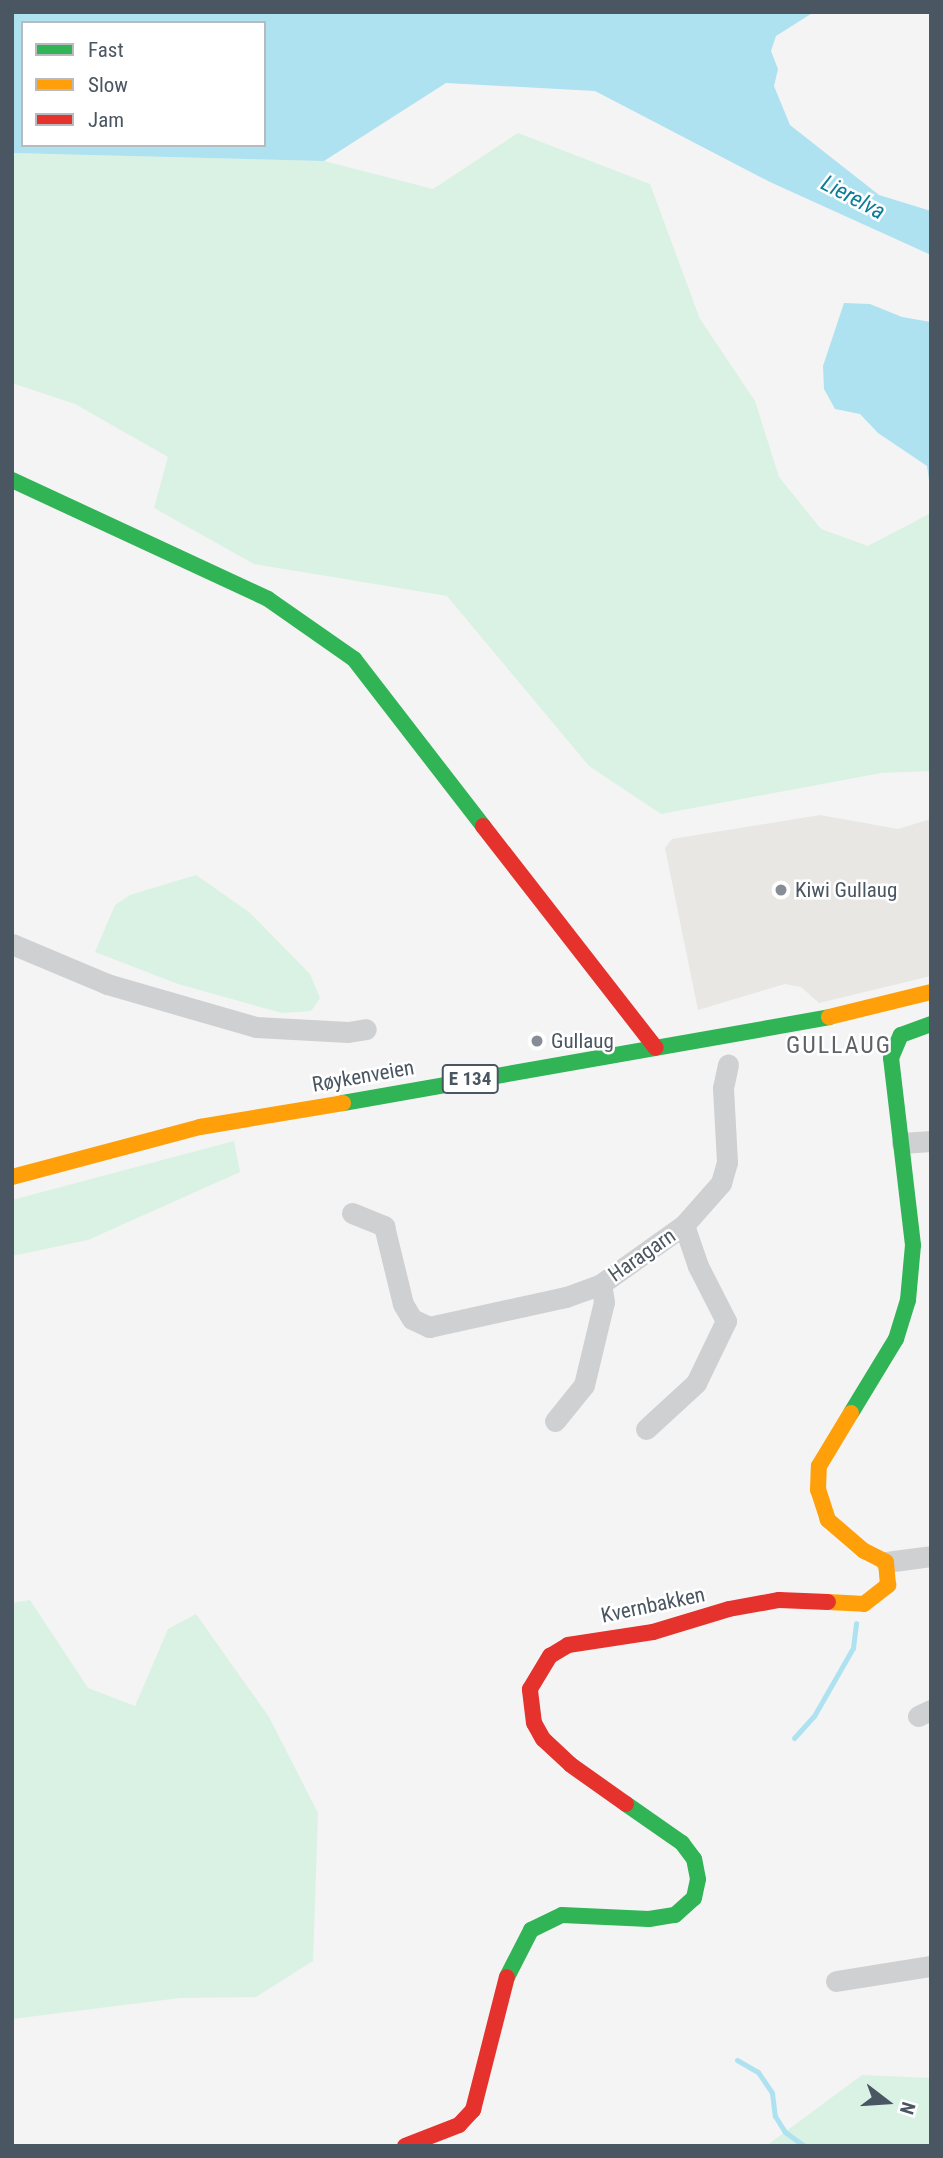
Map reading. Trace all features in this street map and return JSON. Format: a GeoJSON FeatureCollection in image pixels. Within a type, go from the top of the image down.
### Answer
{"type":"FeatureCollection","features":[{"type":"Feature","properties":{"kind":"main road"},"geometry":{"type":"LineString","coordinates":[[12,480],[268,599],[354,659],[656,1048]]}},
{"type":"Feature","properties":{"kind":"main road","name":"Røykenveien"},"geometry":{"type":"LineString","coordinates":[[12,1177],[200,1127],[782,1028],[931,992]]}},
{"type":"Feature","properties":{"kind":"main road"},"geometry":{"type":"LineString","coordinates":[[886,1562],[839,1532],[828,1520],[818,1490],[822,1459],[884,1361],[908,1300],[914,1245],[892,1050],[901,1035],[931,1024]]}},
{"type":"Feature","properties":{"kind":"main road","name":"Kvernbakken"},"geometry":{"type":"LineString","coordinates":[[405,2146],[459,2125],[473,2110],[481,2093],[508,1975],[531,1930],[562,1915],[649,1919],[675,1915],[694,1898],[698,1879],[694,1859],[681,1843],[571,1765],[543,1739],[534,1723],[530,1689],[550,1656],[568,1645],[653,1632],[779,1600],[864,1604],[887,1586],[886,1562]]}},
{"type":"Feature","properties":{"kind":"street"},"geometry":{"type":"LineString","coordinates":[[12,944],[107,984],[256,1027],[348,1032],[366,1029]]}},
{"type":"Feature","properties":{"kind":"street","name":"Haragarn"},"geometry":{"type":"LineString","coordinates":[[352,1213],[384,1226],[403,1304],[412,1319],[429,1327],[566,1297],[601,1284],[684,1225],[712,1197],[727,1162],[723,1088],[728,1065]]}},
{"type":"Feature","properties":{"kind":"street"},"geometry":{"type":"LineString","coordinates":[[902,1143],[931,1141]]}},
{"type":"Feature","properties":{"kind":"street"},"geometry":{"type":"LineString","coordinates":[[646,1429],[696,1383],[726,1321],[698,1266],[684,1225]]}},
{"type":"Feature","properties":{"kind":"street"},"geometry":{"type":"LineString","coordinates":[[555,1421],[584,1385],[604,1302],[601,1284]]}},
{"type":"Feature","properties":{"kind":"street"},"geometry":{"type":"LineString","coordinates":[[886,1562],[931,1556]]}},
{"type":"Feature","properties":{"kind":"street"},"geometry":{"type":"LineString","coordinates":[[836,1981],[931,1966]]}},
{"type":"Feature","properties":{"kind":"shaded area"},"geometry":{"type":"Polygon","coordinates":[[[820,815],[898,829],[931,819],[931,976],[819,1003],[801,987],[785,984],[698,1010],[665,848],[672,839],[820,815]]]}},
{"type":"Feature","properties":{"kind":"green space"},"geometry":{"type":"Polygon","coordinates":[[[518,133],[650,184],[700,319],[755,401],[779,477],[821,529],[868,546],[931,513],[931,771],[881,773],[661,814],[589,766],[447,596],[254,564],[154,508],[168,457],[75,404],[12,383],[12,153],[324,161],[433,189],[518,133]]]}},
{"type":"Feature","properties":{"kind":"green space"},"geometry":{"type":"Polygon","coordinates":[[[196,875],[249,912],[310,974],[320,998],[311,1011],[282,1013],[178,984],[95,952],[115,905],[130,895],[196,875]]]}},
{"type":"Feature","properties":{"kind":"green space"},"geometry":{"type":"Polygon","coordinates":[[[234,1141],[240,1172],[88,1240],[12,1256],[12,1200],[234,1141]]]}},
{"type":"Feature","properties":{"kind":"green space"},"geometry":{"type":"Polygon","coordinates":[[[30,1600],[88,1688],[135,1706],[168,1629],[196,1614],[269,1717],[318,1813],[313,1961],[256,1997],[180,1998],[12,2019],[12,1603],[30,1600]]]}},
{"type":"Feature","properties":{"kind":"green space"},"geometry":{"type":"Polygon","coordinates":[[[862,2075],[931,2078],[931,2146],[766,2146],[862,2075]]]}},
{"type":"Feature","properties":{"kind":"water","name":"Lierelva"},"geometry":{"type":"Polygon","coordinates":[[[12,12],[814,12],[776,36],[771,51],[778,69],[774,86],[790,125],[879,195],[931,211],[931,255],[770,182],[595,91],[446,83],[324,161],[12,153],[12,12]]]}},
{"type":"Feature","properties":{"kind":"water"},"geometry":{"type":"Polygon","coordinates":[[[844,303],[870,304],[902,317],[931,322],[931,494],[927,466],[878,433],[860,414],[835,409],[824,389],[823,366],[844,303]]]}},
{"type":"Feature","properties":{"kind":"waterway"},"geometry":{"type":"LineString","coordinates":[[794,1738],[814,1716],[853,1648],[856,1623]]}},
{"type":"Feature","properties":{"kind":"waterway"},"geometry":{"type":"LineString","coordinates":[[737,2060],[758,2072],[772,2093],[775,2116],[785,2132],[804,2146]]}},
{"type":"Feature","properties":{"kind":"traffic: fast"},"geometry":{"type":"LineString","coordinates":[[12,480],[268,599],[354,659],[483,826]]}},
{"type":"Feature","properties":{"kind":"traffic: fast"},"geometry":{"type":"LineString","coordinates":[[343,1103],[829,1017]]}},
{"type":"Feature","properties":{"kind":"traffic: fast"},"geometry":{"type":"LineString","coordinates":[[851,1413],[896,1339],[908,1300],[913,1245],[891,1058],[901,1035],[931,1024]]}},
{"type":"Feature","properties":{"kind":"traffic: fast"},"geometry":{"type":"LineString","coordinates":[[507,1977],[531,1930],[562,1915],[649,1919],[675,1915],[694,1898],[698,1879],[694,1859],[682,1843],[626,1804]]}},
{"type":"Feature","properties":{"kind":"traffic: slow"},"geometry":{"type":"LineString","coordinates":[[829,1017],[931,992]]}},
{"type":"Feature","properties":{"kind":"traffic: slow"},"geometry":{"type":"LineString","coordinates":[[12,1177],[200,1127],[343,1103]]}},
{"type":"Feature","properties":{"kind":"traffic: slow"},"geometry":{"type":"LineString","coordinates":[[828,1602],[864,1604],[888,1585],[886,1562],[864,1551],[828,1520],[818,1490],[819,1466],[851,1413]]}},
{"type":"Feature","properties":{"kind":"traffic: jam"},"geometry":{"type":"LineString","coordinates":[[483,826],[656,1048]]}},
{"type":"Feature","properties":{"kind":"traffic: jam"},"geometry":{"type":"LineString","coordinates":[[626,1804],[571,1765],[543,1739],[534,1723],[530,1689],[550,1656],[568,1645],[653,1632],[729,1609],[779,1600],[828,1602]]}},
{"type":"Feature","properties":{"kind":"traffic: jam"},"geometry":{"type":"LineString","coordinates":[[405,2146],[459,2125],[473,2110],[507,1977]]}},
{"type":"Feature","properties":{"kind":"place","name":"Kiwi Gullaug"},"geometry":{"type":"Point","coordinates":[781,890]}},
{"type":"Feature","properties":{"kind":"place","name":"Gullaug"},"geometry":{"type":"Point","coordinates":[537,1041]}},
{"type":"Feature","properties":{"kind":"district","name":"GULLAUG"},"geometry":{"type":"Point","coordinates":[839,1046]}}]}
